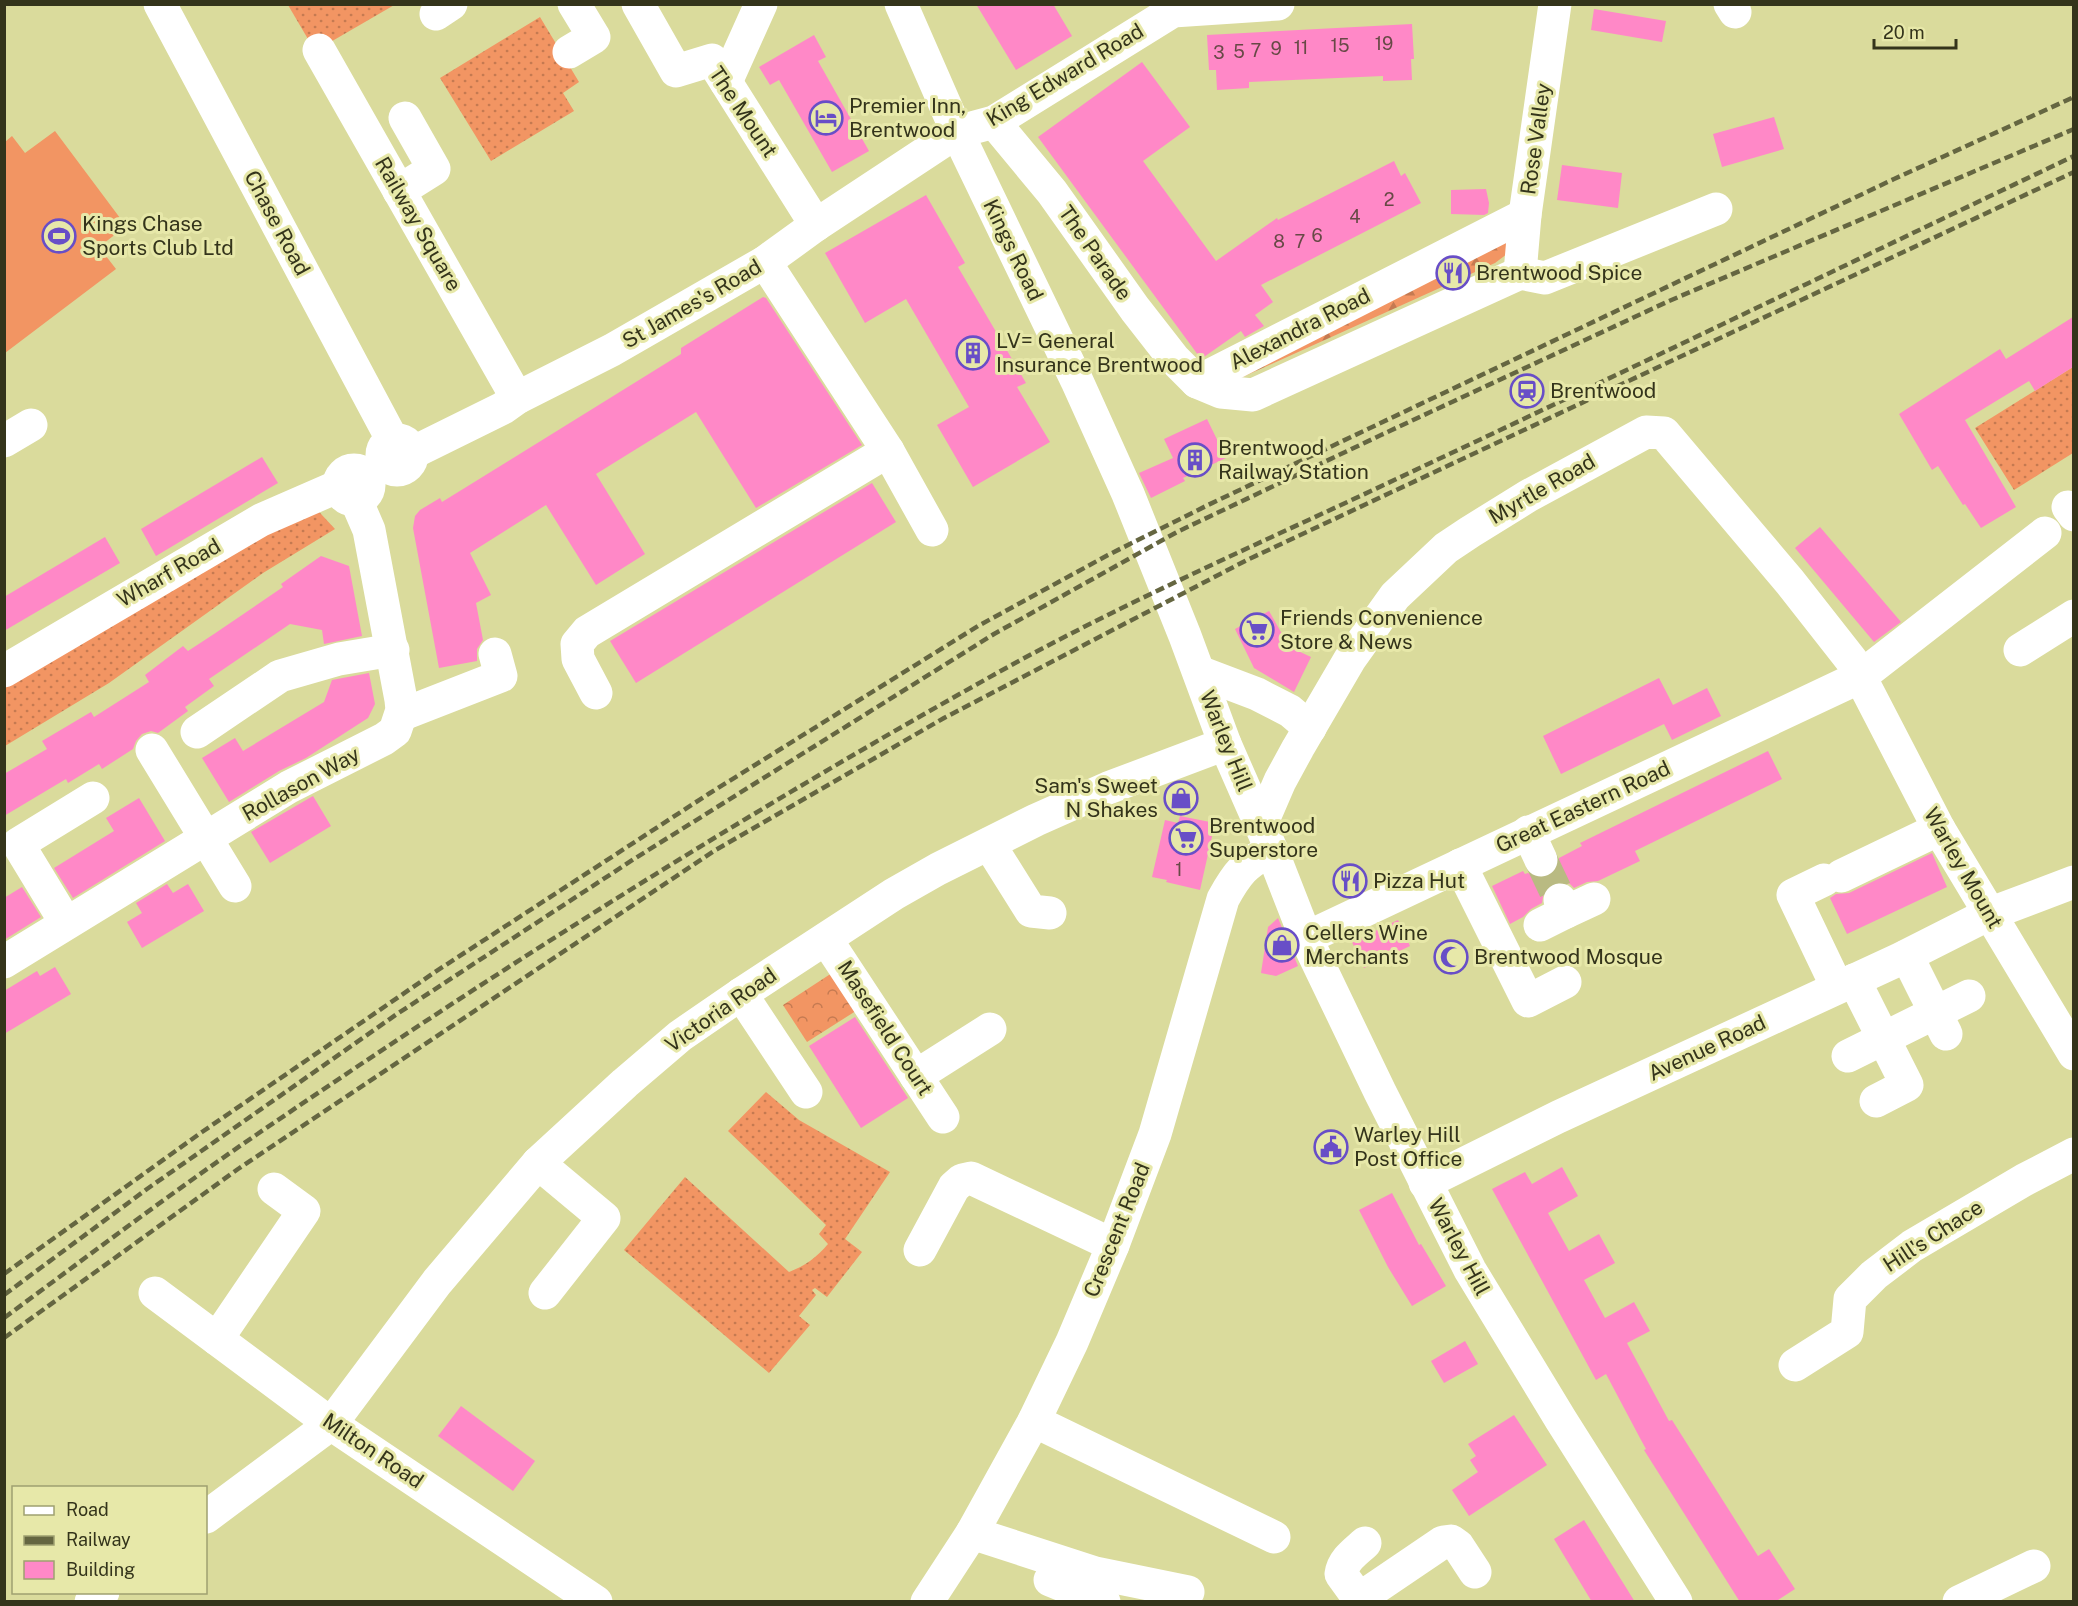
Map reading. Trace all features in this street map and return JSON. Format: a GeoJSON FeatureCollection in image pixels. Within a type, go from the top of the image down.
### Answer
{"type":"FeatureCollection","features":[{"type":"Feature","properties":{"kind":"street","name":"Chase Road"},"geometry":{"type":"LineString","coordinates":[[160,4],[376,470]]}},
{"type":"Feature","properties":{"kind":"street"},"geometry":{"type":"LineString","coordinates":[[569,52],[594,37],[574,4]]}},
{"type":"Feature","properties":{"kind":"street","name":"The Mount"},"geometry":{"type":"LineString","coordinates":[[638,4],[676,71],[712,60],[816,225]]}},
{"type":"Feature","properties":{"kind":"street"},"geometry":{"type":"LineString","coordinates":[[726,82],[761,4]]}},
{"type":"Feature","properties":{"kind":"street","name":"Kings Road"},"geometry":{"type":"LineString","coordinates":[[901,4],[957,132],[1077,381],[1128,494]]}},
{"type":"Feature","properties":{"kind":"street","name":"King Edward Road"},"geometry":{"type":"LineString","coordinates":[[957,132],[994,122],[1173,11],[1278,4]]}},
{"type":"Feature","properties":{"kind":"street","name":"Rose Valley"},"geometry":{"type":"LineString","coordinates":[[1520,273],[1525,215],[1555,4]]}},
{"type":"Feature","properties":{"kind":"street","name":"Railway Square"},"geometry":{"type":"LineString","coordinates":[[319,50],[517,398]]}},
{"type":"Feature","properties":{"kind":"street"},"geometry":{"type":"LineString","coordinates":[[399,191],[434,169],[405,118]]}},
{"type":"Feature","properties":{"kind":"street","name":"The Parade"},"geometry":{"type":"LineString","coordinates":[[994,122],[1052,192],[1134,309],[1174,359],[1197,382]]}},
{"type":"Feature","properties":{"kind":"street","name":"St James's Road"},"geometry":{"type":"LineString","coordinates":[[376,470],[503,408],[517,398],[612,350],[765,262],[816,225],[957,132]]}},
{"type":"Feature","properties":{"kind":"street"},"geometry":{"type":"LineString","coordinates":[[1520,273],[1545,278],[1716,209]]}},
{"type":"Feature","properties":{"kind":"street","name":"Alexandra Road"},"geometry":{"type":"LineString","coordinates":[[1197,382],[1525,215]]}},
{"type":"Feature","properties":{"kind":"street"},"geometry":{"type":"LineString","coordinates":[[765,262],[888,451],[932,530]]}},
{"type":"Feature","properties":{"kind":"street","name":"Alexandra Road"},"geometry":{"type":"LineString","coordinates":[[1197,382],[1221,392],[1253,395],[1520,273]]}},
{"type":"Feature","properties":{"kind":"street","name":"Myrtle Road"},"geometry":{"type":"LineString","coordinates":[[1266,838],[1280,781],[1350,659],[1395,596],[1446,548],[1470,532],[1528,496],[1646,432],[1664,434],[1790,582],[1851,661],[1860,677]]}},
{"type":"Feature","properties":{"kind":"street"},"geometry":{"type":"LineString","coordinates":[[597,693],[578,659],[577,644],[587,632],[888,451]]}},
{"type":"Feature","properties":{"kind":"street"},"geometry":{"type":"LineString","coordinates":[[376,470],[369,530],[393,651],[401,715],[501,676],[495,654]]}},
{"type":"Feature","properties":{"kind":"street","name":"Wharf Road"},"geometry":{"type":"LineString","coordinates":[[4,671],[261,520],[376,470]]}},
{"type":"Feature","properties":{"kind":"street","name":"Warley Hill"},"geometry":{"type":"LineString","coordinates":[[1128,494],[1199,672],[1225,744],[1306,938],[1425,1183],[1470,1270],[1514,1344],[1676,1602]]}},
{"type":"Feature","properties":{"kind":"street","name":"Great Eastern Road"},"geometry":{"type":"LineString","coordinates":[[1306,938],[1460,865],[1534,846],[1860,677],[2045,534]]}},
{"type":"Feature","properties":{"kind":"street"},"geometry":{"type":"LineString","coordinates":[[2020,650],[2073,616]]}},
{"type":"Feature","properties":{"kind":"street"},"geometry":{"type":"LineString","coordinates":[[197,732],[280,676],[339,658],[393,651]]}},
{"type":"Feature","properties":{"kind":"street","name":"Warley Hill"},"geometry":{"type":"LineString","coordinates":[[1199,672],[1257,694],[1290,711],[1310,729]]}},
{"type":"Feature","properties":{"kind":"street","name":"Warley Mount"},"geometry":{"type":"LineString","coordinates":[[1860,677],[1938,829],[2073,1054]]}},
{"type":"Feature","properties":{"kind":"street","name":"Rollason Way"},"geometry":{"type":"LineString","coordinates":[[4,962],[289,788],[384,738],[394,731],[401,715]]}},
{"type":"Feature","properties":{"kind":"street","name":"Victoria Road"},"geometry":{"type":"LineString","coordinates":[[207,1516],[331,1424],[437,1282],[538,1163],[672,1043],[741,994],[894,894],[1036,820],[1108,788],[1225,744]]}},
{"type":"Feature","properties":{"kind":"street"},"geometry":{"type":"LineString","coordinates":[[152,750],[235,886]]}},
{"type":"Feature","properties":{"kind":"street"},"geometry":{"type":"LineString","coordinates":[[66,923],[11,848],[93,798]]}},
{"type":"Feature","properties":{"kind":"street"},"geometry":{"type":"LineString","coordinates":[[1876,1101],[1907,1085],[1883,1039],[1846,984],[1793,895],[1938,829]]}},
{"type":"Feature","properties":{"kind":"street","name":"Crescent Road"},"geometry":{"type":"LineString","coordinates":[[927,1602],[966,1542],[1034,1421],[1072,1342],[1113,1245],[1155,1134],[1223,899],[1236,875],[1257,856],[1266,838]]}},
{"type":"Feature","properties":{"kind":"street"},"geometry":{"type":"LineString","coordinates":[[989,844],[1031,911],[1050,913]]}},
{"type":"Feature","properties":{"kind":"street"},"geometry":{"type":"LineString","coordinates":[[1460,865],[1528,1001],[1565,982]]}},
{"type":"Feature","properties":{"kind":"street","name":"Avenue Road"},"geometry":{"type":"LineString","coordinates":[[1425,1183],[1558,1117],[1907,956],[1989,914],[2073,882]]}},
{"type":"Feature","properties":{"kind":"street","name":"Masefield Court"},"geometry":{"type":"LineString","coordinates":[[826,939],[943,1118]]}},
{"type":"Feature","properties":{"kind":"street"},"geometry":{"type":"LineString","coordinates":[[1907,956],[1940,1023]]}},
{"type":"Feature","properties":{"kind":"street"},"geometry":{"type":"LineString","coordinates":[[741,994],[806,1092]]}},
{"type":"Feature","properties":{"kind":"street"},"geometry":{"type":"LineString","coordinates":[[1848,1056],[1883,1039],[1940,1023],[1969,996]]}},
{"type":"Feature","properties":{"kind":"street"},"geometry":{"type":"LineString","coordinates":[[916,1076],[990,1029]]}},
{"type":"Feature","properties":{"kind":"street","name":"Hill's Chace"},"geometry":{"type":"LineString","coordinates":[[1795,1365],[1847,1332],[1850,1299],[1874,1275],[1912,1246],[2073,1154]]}},
{"type":"Feature","properties":{"kind":"street"},"geometry":{"type":"LineString","coordinates":[[538,1163],[604,1218],[545,1293]]}},
{"type":"Feature","properties":{"kind":"street"},"geometry":{"type":"LineString","coordinates":[[920,1250],[954,1186],[962,1180],[971,1178],[1113,1245]]}},
{"type":"Feature","properties":{"kind":"street"},"geometry":{"type":"LineString","coordinates":[[217,1339],[304,1210],[274,1189]]}},
{"type":"Feature","properties":{"kind":"street","name":"Milton Road"},"geometry":{"type":"LineString","coordinates":[[155,1293],[331,1424],[578,1587],[596,1602]]}},
{"type":"Feature","properties":{"kind":"street"},"geometry":{"type":"LineString","coordinates":[[1034,1421],[1274,1537]]}},
{"type":"Feature","properties":{"kind":"street"},"geometry":{"type":"LineString","coordinates":[[1365,1543],[1350,1556],[1342,1567],[1341,1574],[1360,1600],[1443,1542],[1451,1541],[1458,1546],[1475,1572]]}},
{"type":"Feature","properties":{"kind":"street"},"geometry":{"type":"LineString","coordinates":[[966,1542],[1095,1573],[1188,1592]]}},
{"type":"Feature","properties":{"kind":"street"},"geometry":{"type":"LineString","coordinates":[[966,1542],[1104,1602]]}},
{"type":"Feature","properties":{"kind":"street"},"geometry":{"type":"LineString","coordinates":[[1959,1602],[2034,1566]]}},
{"type":"Feature","properties":{"kind":"green space"},"geometry":{"type":"Polygon","coordinates":[[[396,4],[315,51],[288,5],[396,4]]]}},
{"type":"Feature","properties":{"kind":"green space"},"geometry":{"type":"Polygon","coordinates":[[[540,17],[579,82],[563,93],[574,111],[491,161],[440,78],[540,17]]]}},
{"type":"Feature","properties":{"kind":"green space","name":"Kings Chase Sports Club Ltd"},"geometry":{"type":"Polygon","coordinates":[[[55,131],[126,226],[99,247],[116,269],[5,353],[5,142],[12,136],[25,153],[55,131]]]}},
{"type":"Feature","properties":{"kind":"green space"},"geometry":{"type":"Polygon","coordinates":[[[1513,233],[1507,254],[1495,263],[1236,380],[1513,233]]]}},
{"type":"Feature","properties":{"kind":"green space"},"geometry":{"type":"Polygon","coordinates":[[[2073,367],[2073,453],[2014,490],[1975,428],[2073,367]]]}},
{"type":"Feature","properties":{"kind":"green space"},"geometry":{"type":"Polygon","coordinates":[[[308,500],[335,529],[263,573],[109,683],[5,746],[5,671],[308,500]]]}},
{"type":"Feature","properties":{"kind":"green space"},"geometry":{"type":"Polygon","coordinates":[[[835,971],[859,1009],[807,1042],[783,1005],[835,971]]]}},
{"type":"Feature","properties":{"kind":"green space"},"geometry":{"type":"Polygon","coordinates":[[[766,1092],[799,1120],[890,1172],[845,1239],[862,1252],[827,1297],[815,1288],[812,1290],[816,1295],[799,1316],[810,1325],[769,1373],[624,1250],[685,1177],[789,1272],[805,1264],[824,1249],[828,1244],[819,1234],[826,1225],[728,1131],[766,1092]]]}},
{"type":"Feature","properties":{"kind":"building"},"geometry":{"type":"Polygon","coordinates":[[[976,4],[1053,4],[1072,36],[1016,70],[976,4]]]}},
{"type":"Feature","properties":{"kind":"building"},"geometry":{"type":"Polygon","coordinates":[[[1594,9],[1666,21],[1662,42],[1591,30],[1594,9]]]}},
{"type":"Feature","properties":{"kind":"building"},"geometry":{"type":"Polygon","coordinates":[[[1412,24],[1414,59],[1411,59],[1412,80],[1383,81],[1383,76],[1249,82],[1249,88],[1217,90],[1216,70],[1209,70],[1207,35],[1412,24]]]}},
{"type":"Feature","properties":{"kind":"building","name":"Premier Inn, Brentwood"},"geometry":{"type":"Polygon","coordinates":[[[814,35],[826,57],[818,61],[869,151],[832,172],[779,80],[770,85],[759,67],[814,35]]]}},
{"type":"Feature","properties":{"kind":"building"},"geometry":{"type":"Polygon","coordinates":[[[1142,62],[1190,127],[1143,161],[1216,261],[1277,218],[1278,220],[1394,161],[1401,176],[1405,173],[1421,203],[1261,285],[1273,302],[1255,315],[1264,326],[1245,337],[1241,331],[1201,359],[1038,137],[1142,62]]]}},
{"type":"Feature","properties":{"kind":"building"},"geometry":{"type":"Polygon","coordinates":[[[1774,117],[1784,149],[1722,167],[1713,134],[1774,117]]]}},
{"type":"Feature","properties":{"kind":"building"},"geometry":{"type":"Polygon","coordinates":[[[1562,165],[1622,173],[1618,208],[1557,200],[1562,165]]]}},
{"type":"Feature","properties":{"kind":"building"},"geometry":{"type":"Polygon","coordinates":[[[1486,189],[1489,203],[1488,213],[1484,215],[1451,214],[1451,190],[1486,189]]]}},
{"type":"Feature","properties":{"kind":"building","name":"LV= General Insurance Brentwood"},"geometry":{"type":"Polygon","coordinates":[[[926,195],[965,263],[958,267],[1026,383],[1017,387],[1050,442],[973,487],[937,425],[969,407],[906,299],[865,323],[825,253],[926,195]]]}},
{"type":"Feature","properties":{"kind":"building"},"geometry":{"type":"Polygon","coordinates":[[[763,297],[766,298],[862,445],[756,508],[696,412],[596,474],[645,554],[596,585],[546,505],[470,553],[491,595],[476,603],[483,640],[477,649],[477,661],[439,668],[413,528],[415,516],[420,510],[440,498],[442,502],[681,354],[681,348],[763,297]]]}},
{"type":"Feature","properties":{"kind":"building"},"geometry":{"type":"Polygon","coordinates":[[[2073,317],[2073,367],[2035,391],[2029,381],[1965,420],[2016,507],[1981,528],[1938,466],[1932,470],[1899,414],[2000,349],[2006,359],[2073,317]]]}},
{"type":"Feature","properties":{"kind":"building","name":"Brentwood Railway Station"},"geometry":{"type":"Polygon","coordinates":[[[1207,419],[1226,458],[1183,478],[1185,481],[1151,498],[1139,473],[1173,458],[1164,439],[1207,419]]]}},
{"type":"Feature","properties":{"kind":"building"},"geometry":{"type":"Polygon","coordinates":[[[262,457],[278,483],[156,556],[141,529],[262,457]]]}},
{"type":"Feature","properties":{"kind":"building"},"geometry":{"type":"Polygon","coordinates":[[[872,483],[896,522],[636,683],[610,641],[872,483]]]}},
{"type":"Feature","properties":{"kind":"building"},"geometry":{"type":"Polygon","coordinates":[[[1820,527],[1901,622],[1874,642],[1795,548],[1820,527]]]}},
{"type":"Feature","properties":{"kind":"building"},"geometry":{"type":"Polygon","coordinates":[[[105,537],[120,563],[4,631],[4,597],[105,537]]]}},
{"type":"Feature","properties":{"kind":"building"},"geometry":{"type":"Polygon","coordinates":[[[321,556],[349,566],[362,636],[324,644],[322,630],[290,624],[209,679],[214,686],[185,707],[188,711],[158,733],[151,731],[142,734],[133,749],[102,769],[99,764],[68,783],[66,779],[4,816],[4,774],[47,749],[42,741],[91,712],[94,717],[149,682],[145,675],[183,646],[188,651],[283,587],[281,584],[321,556]]]}},
{"type":"Feature","properties":{"kind":"building"},"geometry":{"type":"Polygon","coordinates":[[[1269,611],[1286,641],[1296,650],[1311,657],[1294,692],[1254,668],[1235,629],[1269,611]]]}},
{"type":"Feature","properties":{"kind":"building"},"geometry":{"type":"Polygon","coordinates":[[[369,673],[375,704],[368,718],[306,758],[279,771],[229,802],[202,758],[235,738],[243,751],[324,702],[332,680],[369,673]]]}},
{"type":"Feature","properties":{"kind":"building"},"geometry":{"type":"Polygon","coordinates":[[[1659,678],[1673,705],[1707,688],[1721,716],[1672,740],[1664,724],[1561,774],[1543,736],[1659,678]]]}},
{"type":"Feature","properties":{"kind":"building"},"geometry":{"type":"Polygon","coordinates":[[[1768,751],[1782,779],[1635,851],[1640,861],[1598,881],[1587,882],[1574,888],[1562,881],[1551,884],[1544,890],[1542,903],[1510,924],[1492,886],[1523,871],[1539,879],[1549,877],[1557,870],[1559,858],[1582,846],[1580,843],[1768,751]]]}},
{"type":"Feature","properties":{"kind":"building"},"geometry":{"type":"Polygon","coordinates":[[[313,796],[331,826],[270,863],[251,832],[313,796]]]}},
{"type":"Feature","properties":{"kind":"building"},"geometry":{"type":"Polygon","coordinates":[[[139,798],[165,841],[73,898],[54,868],[114,831],[106,818],[139,798]]]}},
{"type":"Feature","properties":{"kind":"building","name":"Brentwood Superstore"},"geometry":{"type":"Polygon","coordinates":[[[1180,816],[1215,823],[1200,890],[1152,877],[1165,820],[1178,823],[1180,816]]]}},
{"type":"Feature","properties":{"kind":"building"},"geometry":{"type":"Polygon","coordinates":[[[1932,853],[1947,887],[1847,934],[1830,898],[1836,894],[1849,893],[1932,853]]]}},
{"type":"Feature","properties":{"kind":"building"},"geometry":{"type":"Polygon","coordinates":[[[167,884],[173,893],[188,884],[204,911],[142,948],[127,922],[142,913],[136,903],[167,884]]]}},
{"type":"Feature","properties":{"kind":"building"},"geometry":{"type":"Polygon","coordinates":[[[22,887],[41,917],[4,940],[4,898],[22,887]]]}},
{"type":"Feature","properties":{"kind":"building","name":"Cellers Wine Merchants"},"geometry":{"type":"Polygon","coordinates":[[[1278,918],[1298,966],[1276,976],[1261,973],[1268,927],[1278,918]]]}},
{"type":"Feature","properties":{"kind":"building"},"geometry":{"type":"Polygon","coordinates":[[[1398,920],[1410,946],[1364,968],[1352,942],[1398,920]]]}},
{"type":"Feature","properties":{"kind":"building"},"geometry":{"type":"Polygon","coordinates":[[[55,967],[71,994],[4,1034],[4,991],[37,971],[40,976],[55,967]]]}},
{"type":"Feature","properties":{"kind":"building"},"geometry":{"type":"Polygon","coordinates":[[[855,1017],[908,1098],[861,1128],[809,1046],[855,1017]]]}},
{"type":"Feature","properties":{"kind":"building"},"geometry":{"type":"Polygon","coordinates":[[[1562,1167],[1578,1196],[1548,1213],[1569,1251],[1599,1234],[1615,1263],[1584,1280],[1605,1318],[1634,1302],[1650,1331],[1627,1343],[1669,1421],[1672,1420],[1758,1556],[1769,1549],[1795,1589],[1775,1602],[1740,1602],[1644,1450],[1646,1449],[1606,1374],[1596,1380],[1492,1189],[1525,1172],[1532,1184],[1562,1167]]]}},
{"type":"Feature","properties":{"kind":"building"},"geometry":{"type":"Polygon","coordinates":[[[1392,1193],[1419,1245],[1421,1244],[1446,1286],[1412,1306],[1388,1267],[1359,1210],[1392,1193]]]}},
{"type":"Feature","properties":{"kind":"building"},"geometry":{"type":"Polygon","coordinates":[[[1465,1341],[1478,1364],[1444,1383],[1431,1361],[1465,1341]]]}},
{"type":"Feature","properties":{"kind":"building"},"geometry":{"type":"Polygon","coordinates":[[[461,1406],[535,1461],[513,1491],[438,1436],[461,1406]]]}},
{"type":"Feature","properties":{"kind":"building"},"geometry":{"type":"Polygon","coordinates":[[[1514,1415],[1547,1465],[1469,1516],[1452,1490],[1478,1472],[1470,1460],[1476,1456],[1468,1444],[1514,1415]]]}},
{"type":"Feature","properties":{"kind":"building"},"geometry":{"type":"Polygon","coordinates":[[[1584,1520],[1635,1602],[1592,1602],[1554,1539],[1584,1520]]]}},
{"type":"Feature","properties":{"kind":"tunnel"},"geometry":{"type":"LineString","coordinates":[[1541,860],[1560,900]]}},
{"type":"Feature","properties":{"kind":"railway"},"geometry":{"type":"LineString","coordinates":[[4,1274],[202,1132],[435,972],[710,793],[978,626],[1108,555],[1208,505],[1894,179],[2074,97]]}},
{"type":"Feature","properties":{"kind":"railway"},"geometry":{"type":"LineString","coordinates":[[4,1295],[147,1189],[397,1014],[634,859],[994,634],[1177,532],[1381,435],[1669,301],[2074,129]]}},
{"type":"Feature","properties":{"kind":"railway"},"geometry":{"type":"LineString","coordinates":[[4,1318],[224,1157],[442,1010],[631,889],[919,717],[1017,662],[1169,585],[1507,427],[2074,156]]}},
{"type":"Feature","properties":{"kind":"railway"},"geometry":{"type":"LineString","coordinates":[[4,1338],[238,1169],[714,851],[944,718],[1247,560],[2074,172]]}},
{"type":"Feature","properties":{"kind":"place","name":"Premier Inn, Brentwood"},"geometry":{"type":"Point","coordinates":[826,118]}},
{"type":"Feature","properties":{"kind":"place","name":"Kings Chase Sports Club Ltd"},"geometry":{"type":"Point","coordinates":[59,236]}},
{"type":"Feature","properties":{"kind":"place","name":"Brentwood Spice"},"geometry":{"type":"Point","coordinates":[1453,273]}},
{"type":"Feature","properties":{"kind":"place","name":"LV= General Insurance Brentwood"},"geometry":{"type":"Point","coordinates":[973,353]}},
{"type":"Feature","properties":{"kind":"place","name":"Brentwood"},"geometry":{"type":"Point","coordinates":[1527,391]}},
{"type":"Feature","properties":{"kind":"place","name":"Brentwood Railway Station"},"geometry":{"type":"Point","coordinates":[1195,460]}},
{"type":"Feature","properties":{"kind":"place","name":"Friends Convenience Store & News"},"geometry":{"type":"Point","coordinates":[1257,630]}},
{"type":"Feature","properties":{"kind":"place","name":"Sam's Sweet N Shakes"},"geometry":{"type":"Point","coordinates":[1181,798]}},
{"type":"Feature","properties":{"kind":"place","name":"Brentwood Superstore"},"geometry":{"type":"Point","coordinates":[1186,838]}},
{"type":"Feature","properties":{"kind":"place","name":"Pizza Hut"},"geometry":{"type":"Point","coordinates":[1350,881]}},
{"type":"Feature","properties":{"kind":"place","name":"Cellers Wine Merchants"},"geometry":{"type":"Point","coordinates":[1282,945]}},
{"type":"Feature","properties":{"kind":"place","name":"Brentwood Mosque"},"geometry":{"type":"Point","coordinates":[1451,957]}},
{"type":"Feature","properties":{"kind":"place","name":"Warley Hill Post Office"},"geometry":{"type":"Point","coordinates":[1331,1147]}}]}
